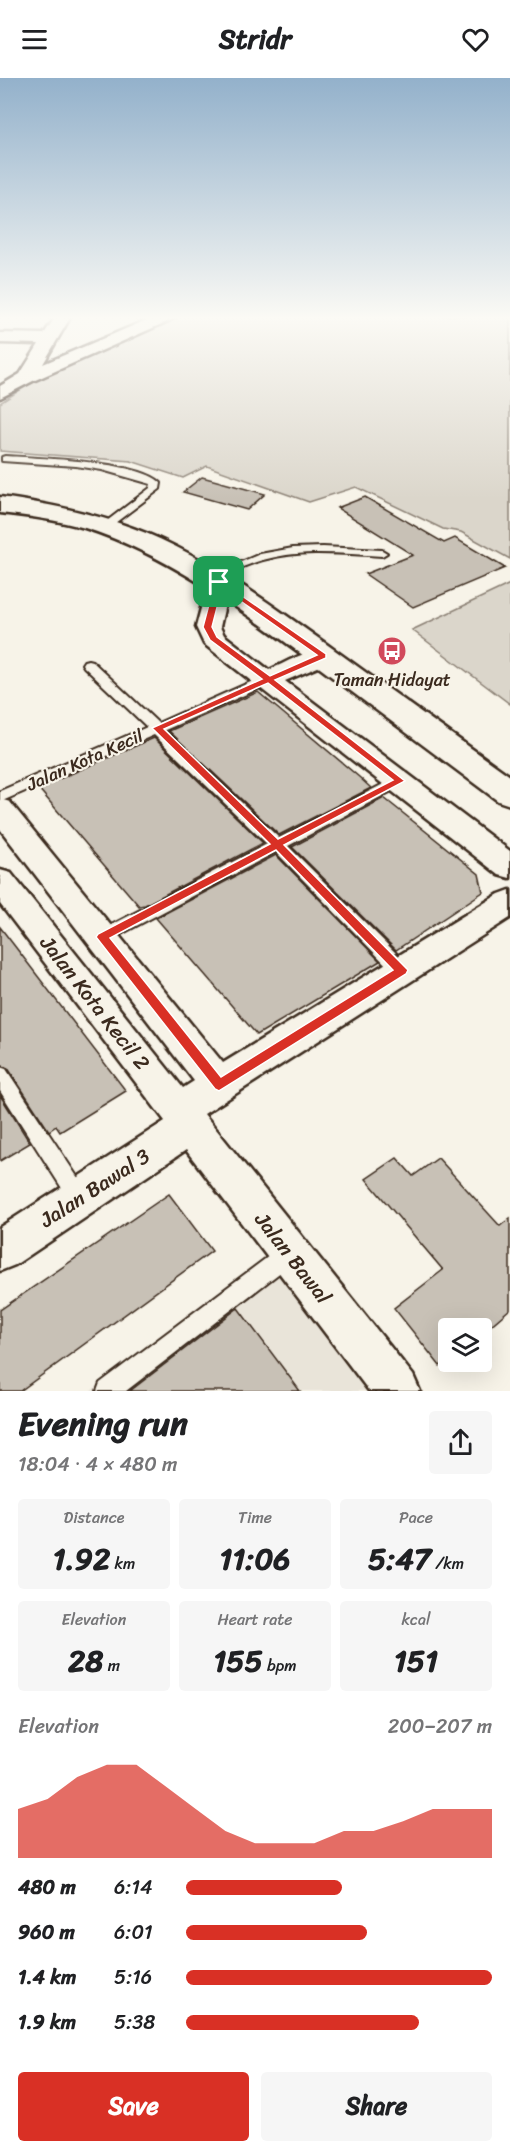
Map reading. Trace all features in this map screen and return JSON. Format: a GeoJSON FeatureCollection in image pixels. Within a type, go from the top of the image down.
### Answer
{"type":"FeatureCollection","features":[{"type":"Feature","properties":{"kind":"street"},"geometry":{"type":"LineString","coordinates":[[0,393],[27,377]]}},
{"type":"Feature","properties":{"kind":"street"},"geometry":{"type":"LineString","coordinates":[[0,505],[50,511],[107,526],[165,551],[215,579],[510,793]]}},
{"type":"Feature","properties":{"kind":"street"},"geometry":{"type":"LineString","coordinates":[[215,579],[208,627],[213,639],[510,867]]}},
{"type":"Feature","properties":{"kind":"street"},"geometry":{"type":"LineString","coordinates":[[269,680],[323,656]]}},
{"type":"Feature","properties":{"kind":"street"},"geometry":{"type":"LineString","coordinates":[[0,809],[219,1085]]}},
{"type":"Feature","properties":{"kind":"street","name":"Jalan Kota Kecil 2"},"geometry":{"type":"LineString","coordinates":[[0,881],[184,1118]]}},
{"type":"Feature","properties":{"kind":"street","name":"Jalan Bawal 3"},"geometry":{"type":"LineString","coordinates":[[0,1251],[79,1197],[184,1118],[219,1085],[510,902]]}},
{"type":"Feature","properties":{"kind":"street","name":"Jalan Bawal"},"geometry":{"type":"LineString","coordinates":[[184,1118],[397,1391]]}},
{"type":"Feature","properties":{"kind":"lane"},"geometry":{"type":"LineString","coordinates":[[5,459],[102,466],[150,479],[156,483],[155,489],[107,526]]}},
{"type":"Feature","properties":{"kind":"lane"},"geometry":{"type":"LineString","coordinates":[[215,579],[262,557],[291,551],[329,550],[382,553]]}},
{"type":"Feature","properties":{"kind":"lane"},"geometry":{"type":"LineString","coordinates":[[88,664],[277,844],[402,970]]}},
{"type":"Feature","properties":{"kind":"lane","name":"Jalan Kota Kecil"},"geometry":{"type":"LineString","coordinates":[[0,797],[269,680]]}},
{"type":"Feature","properties":{"kind":"lane"},"geometry":{"type":"LineString","coordinates":[[102,937],[400,781]]}},
{"type":"Feature","properties":{"kind":"lane"},"geometry":{"type":"LineString","coordinates":[[0,1075],[79,1197]]}},
{"type":"Feature","properties":{"kind":"lane"},"geometry":{"type":"LineString","coordinates":[[108,1391],[290,1253]]}},
{"type":"Feature","properties":{"kind":"shaded area"},"geometry":{"type":"Polygon","coordinates":[[[510,377],[510,559],[461,532],[443,529],[356,487],[309,502],[207,466],[183,478],[131,461],[0,451],[0,403],[37,379],[510,377]]]}},
{"type":"Feature","properties":{"kind":"shaded area"},"geometry":{"type":"Polygon","coordinates":[[[510,584],[510,704],[412,630],[510,584]]]}},
{"type":"Feature","properties":{"kind":"shaded area"},"geometry":{"type":"Polygon","coordinates":[[[294,1237],[418,1391],[91,1391],[294,1237]]]}},
{"type":"Feature","properties":{"kind":"building"},"geometry":{"type":"Polygon","coordinates":[[[202,477],[265,494],[247,510],[183,492],[202,477]]]}},
{"type":"Feature","properties":{"kind":"building"},"geometry":{"type":"Polygon","coordinates":[[[365,497],[444,543],[455,538],[505,568],[413,607],[365,574],[413,555],[337,508],[365,497]]]}},
{"type":"Feature","properties":{"kind":"building"},"geometry":{"type":"Polygon","coordinates":[[[258,692],[371,788],[279,835],[169,731],[258,692]]]}},
{"type":"Feature","properties":{"kind":"building"},"geometry":{"type":"Polygon","coordinates":[[[154,738],[263,843],[145,905],[139,906],[38,788],[154,738]]]}},
{"type":"Feature","properties":{"kind":"building"},"geometry":{"type":"Polygon","coordinates":[[[384,798],[479,874],[483,892],[396,950],[292,847],[384,798]]]}},
{"type":"Feature","properties":{"kind":"building"},"geometry":{"type":"Polygon","coordinates":[[[276,855],[380,961],[257,1035],[156,918],[276,855]]]}},
{"type":"Feature","properties":{"kind":"building"},"geometry":{"type":"Polygon","coordinates":[[[0,927],[126,1091],[60,1132],[56,1126],[49,1131],[8,1068],[0,1065],[0,927]]]}},
{"type":"Feature","properties":{"kind":"building"},"geometry":{"type":"Polygon","coordinates":[[[0,1095],[30,1143],[0,1161],[0,1095]]]}},
{"type":"Feature","properties":{"kind":"building"},"geometry":{"type":"Polygon","coordinates":[[[397,1158],[413,1176],[438,1158],[500,1226],[510,1218],[510,1309],[492,1324],[492,1318],[438,1318],[438,1363],[394,1308],[443,1270],[366,1179],[397,1158]]]}},
{"type":"Feature","properties":{"kind":"building"},"geometry":{"type":"Polygon","coordinates":[[[169,1194],[212,1251],[20,1391],[0,1391],[0,1310],[169,1194]]]}},
{"type":"Feature","properties":{"kind":"building"},"geometry":{"type":"Polygon","coordinates":[[[238,1308],[300,1391],[130,1391],[238,1308]]]}},
{"type":"Feature","properties":{"kind":"place","name":"Taman Hidayat"},"geometry":{"type":"Point","coordinates":[392,651]}},
{"type":"Feature","properties":{"kind":"route"},"geometry":{"type":"LineString","coordinates":[[219,582],[208,627],[213,639],[269,680],[157,728],[277,844],[102,937],[219,1085],[402,970],[277,844],[400,781],[269,680],[323,656],[219,582]]}}]}
